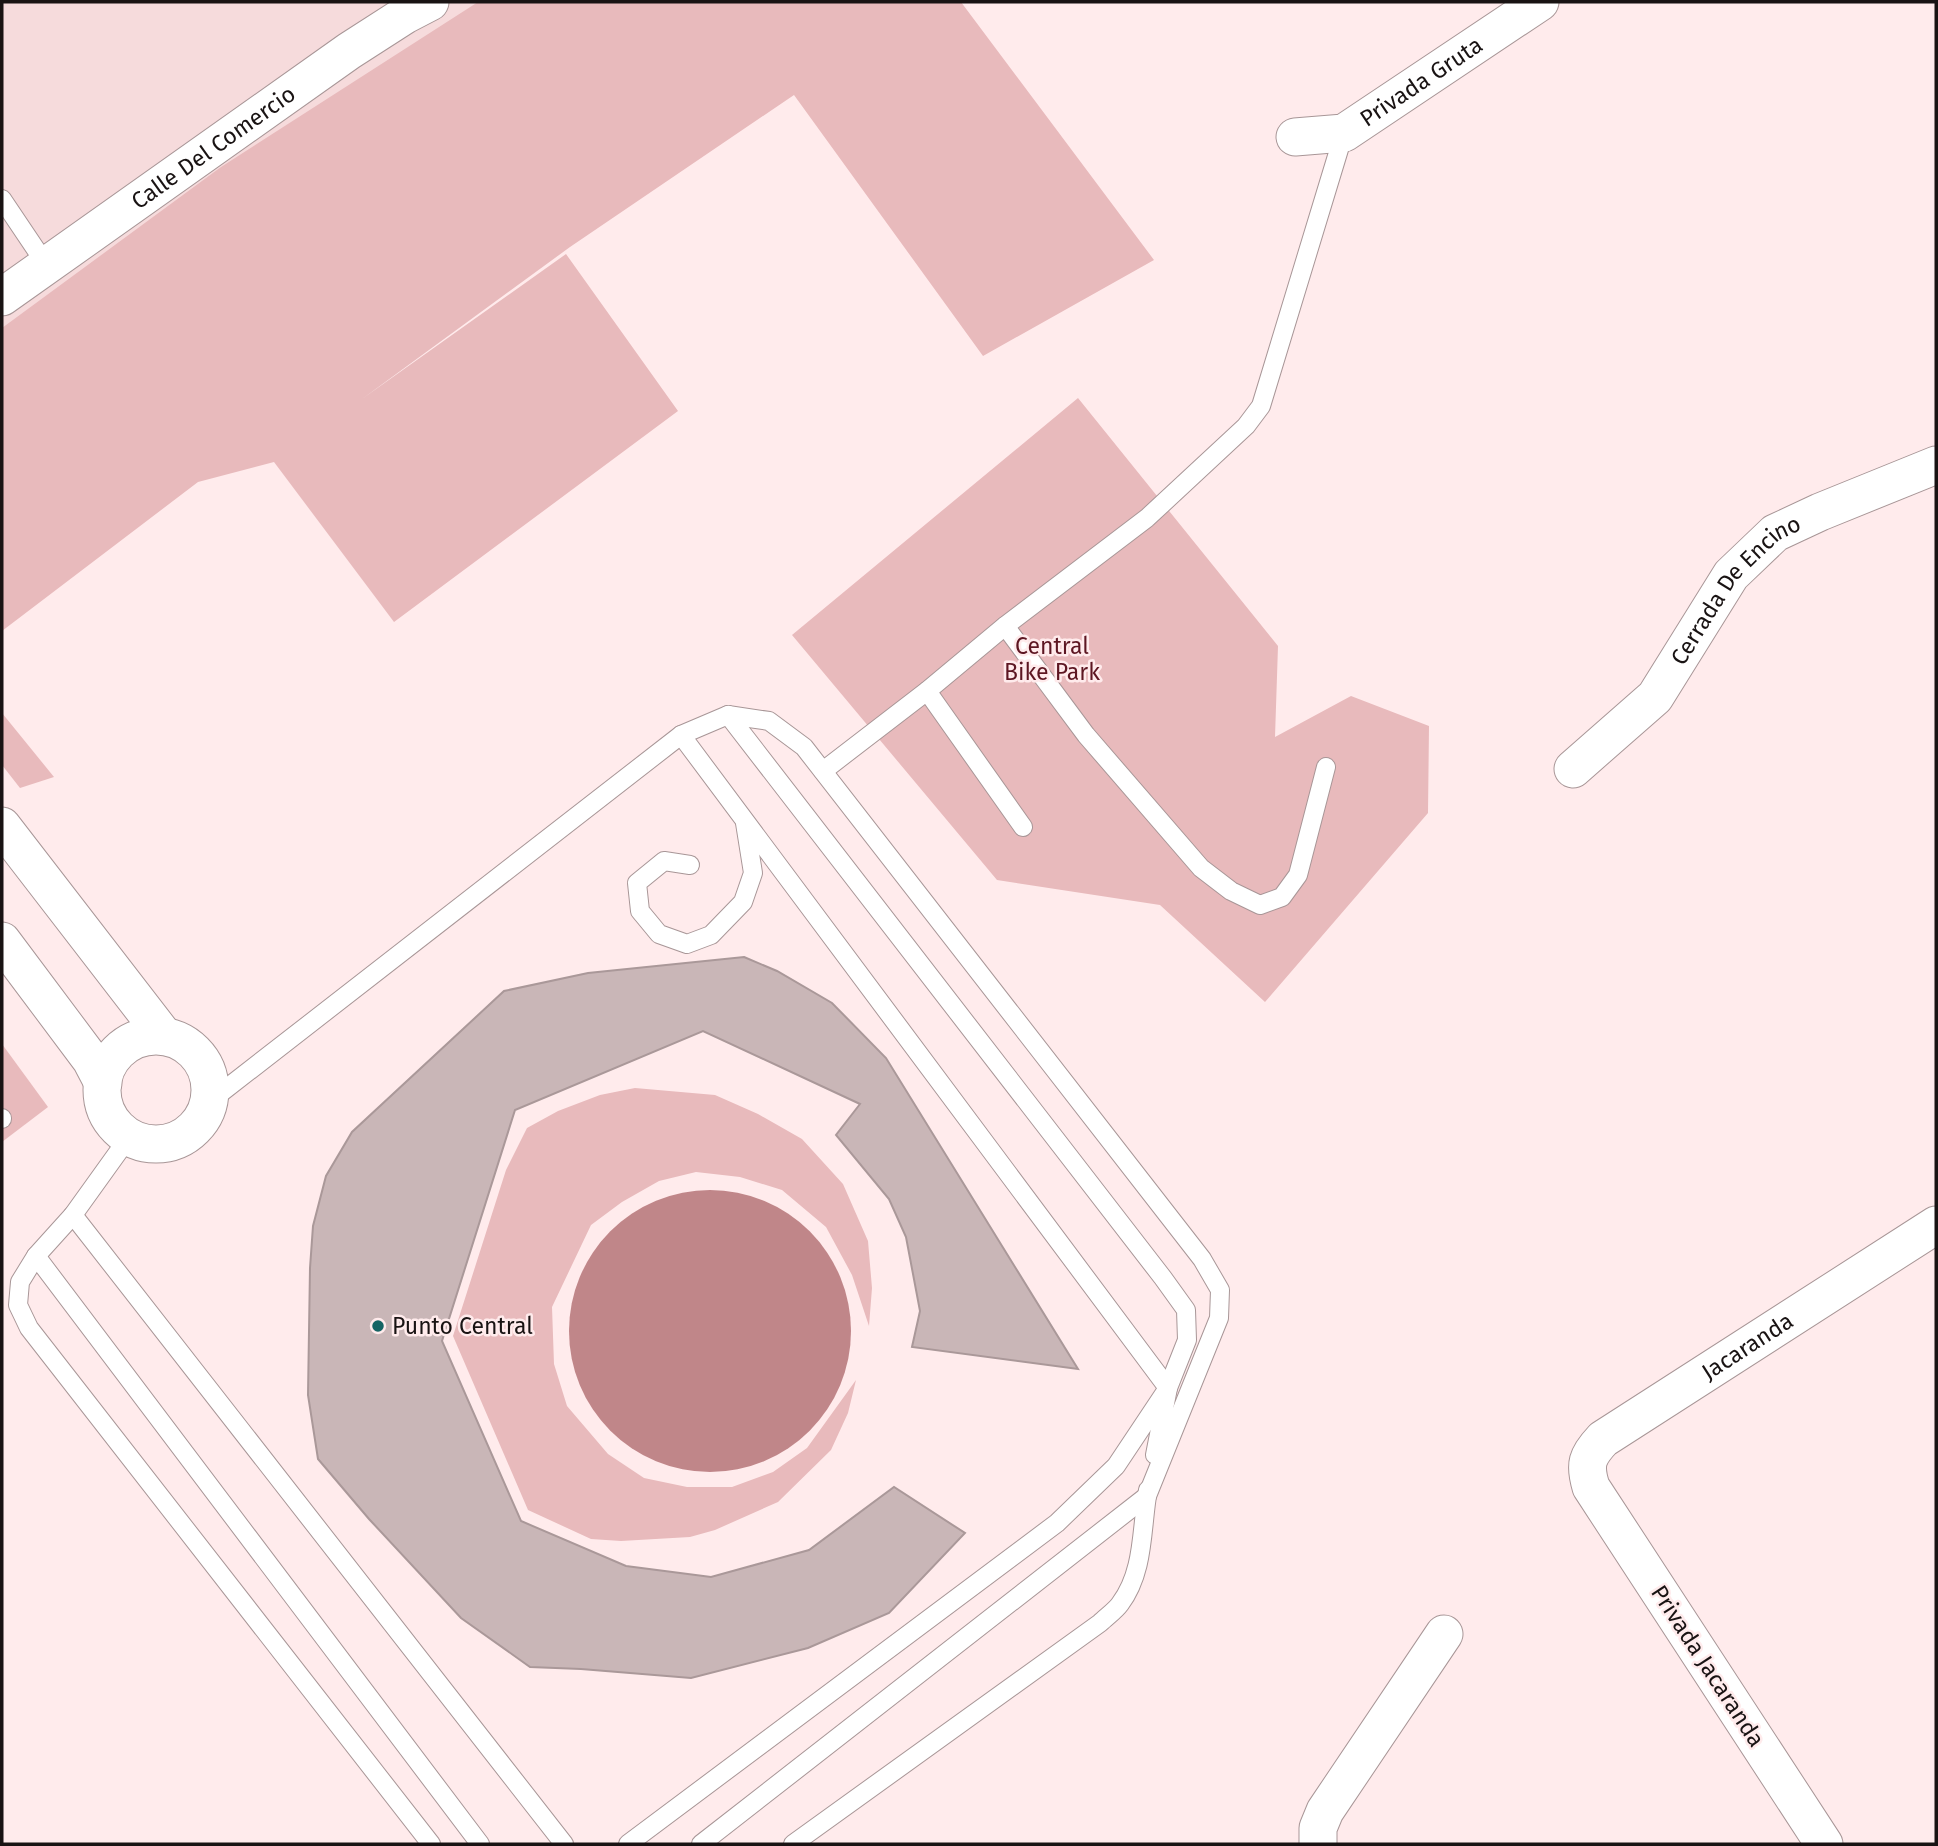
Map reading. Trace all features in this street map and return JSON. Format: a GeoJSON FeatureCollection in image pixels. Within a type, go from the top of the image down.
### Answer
{"type":"FeatureCollection","features":[{"type":"Feature","properties":{"kind":"street","name":"Privada Gruta"},"geometry":{"type":"LineString","coordinates":[[1295,137],[1344,133],[1540,2]]}},
{"type":"Feature","properties":{"kind":"street","name":"Calle Del Comercio"},"geometry":{"type":"LineString","coordinates":[[2,297],[411,6]]}},
{"type":"Feature","properties":{"kind":"street","name":"Cerrada De Encino"},"geometry":{"type":"LineString","coordinates":[[1573,769],[1655,697],[1731,575],[1775,533],[1936,465]]}},
{"type":"Feature","properties":{"kind":"street"},"geometry":{"type":"LineString","coordinates":[[2,826],[164,1036]]}},
{"type":"Feature","properties":{"kind":"street"},"geometry":{"type":"LineString","coordinates":[[2,941],[91,1060],[103,1083]]}},
{"type":"Feature","properties":{"kind":"street"},"geometry":{"type":"LineString","coordinates":[[164,1036],[184,1044],[200,1057],[209,1077],[209,1102],[203,1118],[189,1134],[170,1143],[149,1144],[129,1137],[113,1123],[104,1104],[103,1083],[109,1063],[123,1047],[143,1038],[164,1036]]}},
{"type":"Feature","properties":{"kind":"street","name":"Jacaranda"},"geometry":{"type":"LineString","coordinates":[[1591,1487],[1586,1471],[1588,1459],[1603,1439],[1936,1225]]}},
{"type":"Feature","properties":{"kind":"street","name":"Privada Jacaranda"},"geometry":{"type":"LineString","coordinates":[[1591,1487],[1824,1844]]}},
{"type":"Feature","properties":{"kind":"street"},"geometry":{"type":"LineString","coordinates":[[1318,1844],[1318,1828],[1325,1811],[1444,1634]]}},
{"type":"Feature","properties":{"kind":"lane"},"geometry":{"type":"LineString","coordinates":[[823,771],[927,691],[1005,626],[1147,518],[1246,426],[1261,406],[1344,133]]}},
{"type":"Feature","properties":{"kind":"lane"},"geometry":{"type":"LineString","coordinates":[[2,199],[47,266]]}},
{"type":"Feature","properties":{"kind":"lane"},"geometry":{"type":"LineString","coordinates":[[1005,626],[1086,735],[1201,868],[1231,891],[1260,905],[1282,897],[1298,875],[1326,767]]}},
{"type":"Feature","properties":{"kind":"lane"},"geometry":{"type":"LineString","coordinates":[[927,691],[1023,827]]}},
{"type":"Feature","properties":{"kind":"lane"},"geometry":{"type":"LineString","coordinates":[[727,715],[1186,1310],[1187,1340],[1168,1388],[1147,1496],[1140,1552],[1131,1584],[1120,1604],[1100,1623],[793,1844]]}},
{"type":"Feature","properties":{"kind":"lane"},"geometry":{"type":"LineString","coordinates":[[209,1102],[681,735],[727,715],[769,721],[804,747],[1202,1259],[1220,1290],[1219,1318],[1147,1496],[701,1844]]}},
{"type":"Feature","properties":{"kind":"lane"},"geometry":{"type":"LineString","coordinates":[[681,735],[1168,1388]]}},
{"type":"Feature","properties":{"kind":"lane"},"geometry":{"type":"LineString","coordinates":[[690,865],[664,860],[638,883],[640,911],[659,934],[687,944],[711,935],[743,902],[753,873],[745,820]]}},
{"type":"Feature","properties":{"kind":"lane"},"geometry":{"type":"LineString","coordinates":[[129,1137],[74,1215],[36,1256],[20,1282],[18,1305],[29,1328],[431,1844]]}},
{"type":"Feature","properties":{"kind":"lane"},"geometry":{"type":"LineString","coordinates":[[74,1215],[564,1844]]}},
{"type":"Feature","properties":{"kind":"lane"},"geometry":{"type":"LineString","coordinates":[[36,1256],[480,1844]]}},
{"type":"Feature","properties":{"kind":"lane"},"geometry":{"type":"LineString","coordinates":[[628,1844],[1057,1523],[1116,1466],[1168,1388]]}},
{"type":"Feature","properties":{"kind":"shaded area"},"geometry":{"type":"Polygon","coordinates":[[[2,2],[864,2],[2,600],[2,2]]]}},
{"type":"Feature","properties":{"kind":"shaded area"},"geometry":{"type":"Polygon","coordinates":[[[710,1190],[737,1193],[764,1201],[799,1222],[819,1242],[834,1265],[845,1290],[851,1331],[848,1358],[840,1385],[819,1420],[799,1440],[776,1455],[751,1466],[710,1472],[683,1469],[656,1461],[621,1440],[601,1420],[586,1397],[575,1372],[569,1331],[572,1304],[580,1277],[601,1242],[621,1222],[644,1207],[669,1196],[710,1190]]]}},
{"type":"Feature","properties":{"kind":"green space"},"geometry":{"type":"Polygon","coordinates":[[[478,2],[961,2],[1154,260],[983,356],[794,95],[570,247],[362,399],[566,254],[678,411],[394,622],[274,462],[198,482],[2,631],[2,328],[221,167],[478,2]]]}},
{"type":"Feature","properties":{"kind":"green space","name":"Central Bike Park"},"geometry":{"type":"Polygon","coordinates":[[[1078,398],[1278,646],[1275,737],[1351,696],[1429,726],[1428,813],[1265,1002],[1160,905],[997,880],[792,635],[1078,398]]]}},
{"type":"Feature","properties":{"kind":"green space"},"geometry":{"type":"Polygon","coordinates":[[[2,713],[54,777],[20,788],[2,765],[2,713]]]}},
{"type":"Feature","properties":{"kind":"green space"},"geometry":{"type":"Polygon","coordinates":[[[2,1044],[48,1107],[2,1142],[2,1044]]]}},
{"type":"Feature","properties":{"kind":"green space"},"geometry":{"type":"Polygon","coordinates":[[[635,1088],[715,1095],[758,1114],[802,1139],[843,1184],[868,1241],[872,1288],[869,1326],[852,1275],[826,1227],[782,1190],[740,1177],[696,1172],[659,1181],[622,1202],[591,1225],[552,1307],[554,1364],[567,1406],[608,1454],[644,1478],[687,1487],[732,1487],[773,1472],[807,1448],[856,1380],[848,1413],[831,1450],[778,1502],[715,1530],[690,1537],[621,1541],[591,1539],[528,1510],[453,1336],[506,1170],[527,1128],[558,1111],[600,1095],[635,1088]]]}},
{"type":"Feature","properties":{"kind":"building","name":"Punto Central"},"geometry":{"type":"Polygon","coordinates":[[[744,957],[777,971],[832,1003],[886,1058],[1078,1369],[912,1347],[920,1311],[906,1237],[889,1199],[836,1135],[860,1104],[703,1031],[515,1110],[442,1341],[521,1521],[626,1566],[711,1577],[809,1550],[894,1487],[965,1533],[889,1613],[808,1648],[691,1678],[530,1667],[461,1618],[369,1519],[318,1459],[308,1395],[310,1268],[313,1226],[326,1176],[352,1132],[504,991],[588,973],[744,957]]]}},
{"type":"Feature","properties":{"kind":"place","name":"Punto Central"},"geometry":{"type":"Point","coordinates":[378,1326]}}]}
